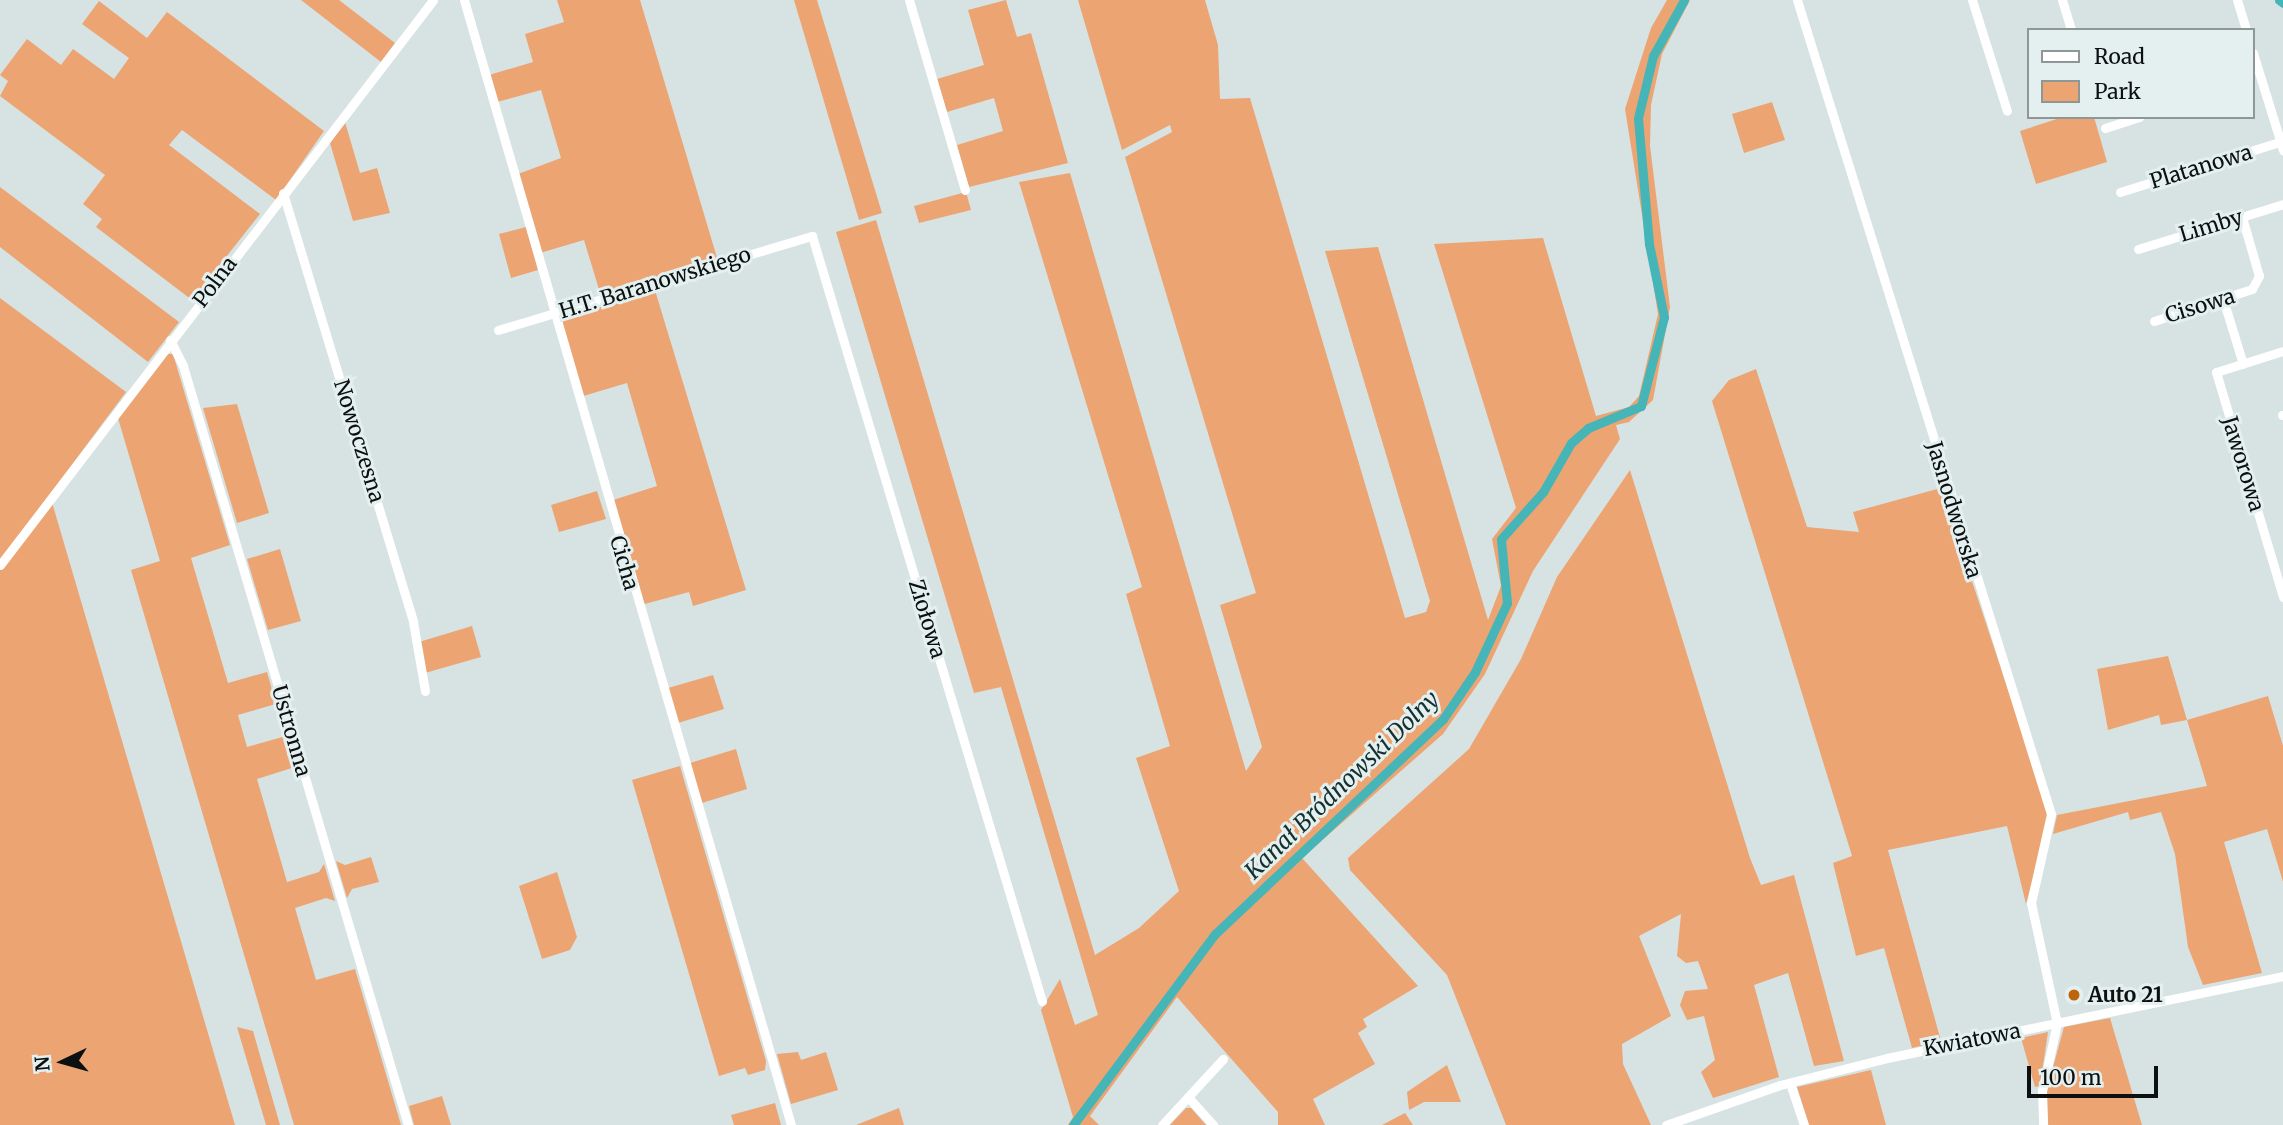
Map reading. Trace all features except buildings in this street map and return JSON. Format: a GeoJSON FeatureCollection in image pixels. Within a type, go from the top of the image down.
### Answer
{"type":"FeatureCollection","features":[{"type":"Feature","properties":{"kind":"street","name":"Polna"},"geometry":{"type":"LineString","coordinates":[[0,565],[433,0]]}},
{"type":"Feature","properties":{"kind":"street","name":"Cicha"},"geometry":{"type":"LineString","coordinates":[[464,0],[552,314],[791,1125]]}},
{"type":"Feature","properties":{"kind":"street"},"geometry":{"type":"LineString","coordinates":[[909,0],[965,190]]}},
{"type":"Feature","properties":{"kind":"street","name":"Jasnodworska"},"geometry":{"type":"LineString","coordinates":[[1797,0],[2049,802],[2051,822],[2031,911],[2057,1023]]}},
{"type":"Feature","properties":{"kind":"street"},"geometry":{"type":"LineString","coordinates":[[1972,0],[2007,110]]}},
{"type":"Feature","properties":{"kind":"street"},"geometry":{"type":"LineString","coordinates":[[2062,0],[2070,28]]}},
{"type":"Feature","properties":{"kind":"street"},"geometry":{"type":"LineString","coordinates":[[2237,0],[2245,28]]}},
{"type":"Feature","properties":{"kind":"street"},"geometry":{"type":"LineString","coordinates":[[2257,79],[2282,144]]}},
{"type":"Feature","properties":{"kind":"street"},"geometry":{"type":"LineString","coordinates":[[2105,128],[2133,119]]}},
{"type":"Feature","properties":{"kind":"street","name":"Platanowa"},"geometry":{"type":"LineString","coordinates":[[2120,192],[2282,144]]}},
{"type":"Feature","properties":{"kind":"street","name":"Nowoczesna"},"geometry":{"type":"LineString","coordinates":[[283,193],[413,622],[425,691]]}},
{"type":"Feature","properties":{"kind":"street","name":"Limby"},"geometry":{"type":"LineString","coordinates":[[2138,249],[2283,204]]}},
{"type":"Feature","properties":{"kind":"street","name":"Cisowa"},"geometry":{"type":"LineString","coordinates":[[2154,321],[2252,289],[2259,276],[2242,216]]}},
{"type":"Feature","properties":{"kind":"street","name":"H.T. Baranowskiego"},"geometry":{"type":"LineString","coordinates":[[498,330],[812,236]]}},
{"type":"Feature","properties":{"kind":"street","name":"Ziołowa"},"geometry":{"type":"LineString","coordinates":[[812,236],[1042,1001]]}},
{"type":"Feature","properties":{"kind":"street"},"geometry":{"type":"LineString","coordinates":[[2223,299],[2243,364],[2283,351]]}},
{"type":"Feature","properties":{"kind":"street","name":"Ustronna"},"geometry":{"type":"LineString","coordinates":[[170,340],[183,366],[408,1125]]}},
{"type":"Feature","properties":{"kind":"street","name":"Jaworowa"},"geometry":{"type":"LineString","coordinates":[[2243,364],[2216,372],[2283,597]]}},
{"type":"Feature","properties":{"kind":"street","name":"Kwiatowa"},"geometry":{"type":"LineString","coordinates":[[1666,1125],[1790,1083],[2283,976]]}},
{"type":"Feature","properties":{"kind":"street"},"geometry":{"type":"LineString","coordinates":[[2043,1125],[2042,1091],[2057,1023]]}},
{"type":"Feature","properties":{"kind":"street"},"geometry":{"type":"LineString","coordinates":[[1162,1125],[1223,1059]]}},
{"type":"Feature","properties":{"kind":"street"},"geometry":{"type":"LineString","coordinates":[[1790,1083],[1804,1125]]}},
{"type":"Feature","properties":{"kind":"street"},"geometry":{"type":"LineString","coordinates":[[1188,1097],[1213,1125]]}},
{"type":"Feature","properties":{"kind":"green space"},"geometry":{"type":"Polygon","coordinates":[[[301,0],[339,0],[395,43],[381,62],[301,0]]]}},
{"type":"Feature","properties":{"kind":"green space"},"geometry":{"type":"Polygon","coordinates":[[[557,0],[640,0],[718,261],[601,296],[584,240],[540,253],[518,174],[561,158],[541,90],[497,102],[489,75],[533,62],[525,34],[564,22],[557,0]]]}},
{"type":"Feature","properties":{"kind":"green space"},"geometry":{"type":"Polygon","coordinates":[[[794,0],[817,0],[882,213],[859,220],[794,0]]]}},
{"type":"Feature","properties":{"kind":"green space"},"geometry":{"type":"Polygon","coordinates":[[[1006,0],[1017,37],[1031,33],[1068,163],[969,187],[957,145],[1003,131],[994,98],[947,112],[937,79],[984,65],[968,10],[1006,0]]]}},
{"type":"Feature","properties":{"kind":"green space"},"geometry":{"type":"Polygon","coordinates":[[[1078,0],[1205,0],[1218,45],[1220,99],[1250,98],[1405,618],[1426,612],[1430,601],[1325,251],[1378,247],[1488,620],[1501,586],[1492,539],[1516,508],[1434,244],[1543,238],[1596,416],[1629,407],[1639,396],[1658,314],[1625,109],[1651,28],[1667,0],[1690,0],[1662,54],[1651,105],[1650,146],[1670,307],[1653,400],[1629,422],[1616,425],[1620,439],[1533,571],[1485,674],[1443,734],[1302,858],[1418,986],[1363,1019],[1367,1027],[1358,1033],[1375,1064],[1313,1099],[1325,1125],[1278,1125],[1278,1112],[1177,997],[1090,1116],[1099,1125],[1068,1125],[1073,1117],[1041,1010],[1060,979],[1075,1025],[1098,1015],[1001,687],[974,693],[836,232],[876,220],[1095,955],[1139,928],[1179,891],[1136,758],[1170,746],[1126,594],[1142,587],[1019,182],[1070,173],[1246,771],[1262,747],[1220,605],[1256,593],[1125,157],[1172,132],[1170,125],[1122,150],[1078,0]]]}},
{"type":"Feature","properties":{"kind":"green space"},"geometry":{"type":"Polygon","coordinates":[[[99,1],[147,38],[167,12],[324,131],[276,200],[182,130],[169,145],[260,214],[192,300],[96,227],[102,219],[83,204],[105,175],[0,96],[8,81],[0,75],[27,39],[61,65],[73,49],[114,79],[129,58],[82,24],[99,1]]]}},
{"type":"Feature","properties":{"kind":"green space"},"geometry":{"type":"Polygon","coordinates":[[[1772,102],[1785,140],[1744,153],[1732,114],[1772,102]]]}},
{"type":"Feature","properties":{"kind":"green space"},"geometry":{"type":"Polygon","coordinates":[[[2057,119],[2095,119],[2107,162],[2036,184],[2020,131],[2057,119]]]}},
{"type":"Feature","properties":{"kind":"green space"},"geometry":{"type":"Polygon","coordinates":[[[345,122],[360,173],[377,168],[390,213],[353,221],[330,143],[345,122]]]}},
{"type":"Feature","properties":{"kind":"green space"},"geometry":{"type":"Polygon","coordinates":[[[0,187],[179,322],[148,362],[0,247],[0,187]]]}},
{"type":"Feature","properties":{"kind":"green space"},"geometry":{"type":"Polygon","coordinates":[[[966,192],[971,210],[919,223],[914,206],[966,192]]]}},
{"type":"Feature","properties":{"kind":"green space"},"geometry":{"type":"Polygon","coordinates":[[[526,227],[538,270],[511,278],[499,234],[526,227]]]}},
{"type":"Feature","properties":{"kind":"green space"},"geometry":{"type":"Polygon","coordinates":[[[654,287],[746,590],[693,606],[689,592],[641,605],[610,501],[657,486],[627,383],[580,397],[558,323],[654,287]]]}},
{"type":"Feature","properties":{"kind":"green space"},"geometry":{"type":"Polygon","coordinates":[[[0,298],[126,392],[0,561],[0,298]]]}},
{"type":"Feature","properties":{"kind":"green space"},"geometry":{"type":"Polygon","coordinates":[[[167,354],[173,354],[230,545],[191,558],[228,683],[267,672],[276,704],[238,715],[247,747],[286,736],[295,767],[257,779],[287,882],[319,872],[324,864],[335,901],[326,898],[295,908],[316,980],[355,969],[401,1125],[294,1125],[131,570],[160,561],[118,418],[167,354]]]}},
{"type":"Feature","properties":{"kind":"green space"},"geometry":{"type":"Polygon","coordinates":[[[1756,369],[1807,527],[1859,532],[1853,512],[1941,488],[2050,816],[2026,904],[2007,826],[1888,850],[1941,1041],[1912,1048],[1884,948],[1856,956],[1833,863],[1852,856],[1712,401],[1729,380],[1756,369]]]}},
{"type":"Feature","properties":{"kind":"green space"},"geometry":{"type":"Polygon","coordinates":[[[237,404],[269,513],[237,523],[203,408],[237,404]]]}},
{"type":"Feature","properties":{"kind":"green space"},"geometry":{"type":"Polygon","coordinates":[[[1630,470],[1750,858],[1761,885],[1794,875],[1844,1061],[1814,1066],[1788,973],[1754,985],[1779,1077],[1713,1098],[1701,1072],[1715,1060],[1704,1016],[1687,1020],[1680,1005],[1685,991],[1708,989],[1698,961],[1686,963],[1677,956],[1681,914],[1639,936],[1671,1016],[1622,1044],[1623,1064],[1651,1125],[1506,1125],[1447,975],[1350,870],[1348,858],[1469,749],[1521,659],[1557,577],[1630,470]]]}},
{"type":"Feature","properties":{"kind":"green space"},"geometry":{"type":"Polygon","coordinates":[[[597,491],[606,519],[559,532],[551,505],[597,491]]]}},
{"type":"Feature","properties":{"kind":"green space"},"geometry":{"type":"Polygon","coordinates":[[[51,499],[235,1125],[0,1125],[0,570],[51,499]]]}},
{"type":"Feature","properties":{"kind":"green space"},"geometry":{"type":"Polygon","coordinates":[[[280,549],[301,621],[268,630],[247,559],[280,549]]]}},
{"type":"Feature","properties":{"kind":"green space"},"geometry":{"type":"Polygon","coordinates":[[[472,626],[481,657],[425,673],[419,642],[472,626]]]}},
{"type":"Feature","properties":{"kind":"green space"},"geometry":{"type":"Polygon","coordinates":[[[2168,656],[2187,720],[2161,725],[2159,715],[2108,730],[2097,669],[2168,656]]]}},
{"type":"Feature","properties":{"kind":"green space"},"geometry":{"type":"Polygon","coordinates":[[[713,675],[724,709],[678,723],[668,688],[713,675]]]}},
{"type":"Feature","properties":{"kind":"green space"},"geometry":{"type":"Polygon","coordinates":[[[2268,696],[2283,746],[2283,882],[2267,829],[2224,842],[2262,973],[2203,985],[2188,947],[2175,854],[2161,812],[2130,820],[2128,812],[2053,834],[2057,815],[2207,786],[2187,720],[2268,696]]]}},
{"type":"Feature","properties":{"kind":"green space"},"geometry":{"type":"Polygon","coordinates":[[[736,749],[747,789],[702,803],[690,763],[736,749]]]}},
{"type":"Feature","properties":{"kind":"green space"},"geometry":{"type":"Polygon","coordinates":[[[680,766],[766,1061],[765,1070],[748,1075],[745,1068],[719,1076],[632,780],[680,766]]]}},
{"type":"Feature","properties":{"kind":"green space"},"geometry":{"type":"Polygon","coordinates":[[[371,857],[379,882],[352,889],[347,898],[336,861],[345,865],[371,857]]]}},
{"type":"Feature","properties":{"kind":"green space"},"geometry":{"type":"Polygon","coordinates":[[[557,872],[577,937],[570,950],[542,959],[519,886],[557,872]]]}},
{"type":"Feature","properties":{"kind":"green space"},"geometry":{"type":"Polygon","coordinates":[[[2110,1018],[2142,1125],[2047,1125],[2047,1089],[2064,1027],[2110,1018]]]}},
{"type":"Feature","properties":{"kind":"green space"},"geometry":{"type":"Polygon","coordinates":[[[237,1027],[253,1031],[280,1125],[266,1125],[237,1027]]]}},
{"type":"Feature","properties":{"kind":"green space"},"geometry":{"type":"Polygon","coordinates":[[[2048,1032],[2040,1086],[2035,1087],[2021,1038],[2048,1032]]]}},
{"type":"Feature","properties":{"kind":"green space"},"geometry":{"type":"Polygon","coordinates":[[[798,1052],[801,1060],[826,1052],[838,1090],[791,1104],[777,1054],[798,1052]]]}},
{"type":"Feature","properties":{"kind":"green space"},"geometry":{"type":"Polygon","coordinates":[[[1447,1065],[1461,1102],[1424,1102],[1409,1110],[1407,1092],[1447,1065]]]}},
{"type":"Feature","properties":{"kind":"green space"},"geometry":{"type":"Polygon","coordinates":[[[1871,1070],[1886,1125],[1809,1125],[1797,1087],[1871,1070]]]}},
{"type":"Feature","properties":{"kind":"green space"},"geometry":{"type":"Polygon","coordinates":[[[442,1096],[451,1125],[414,1125],[409,1106],[442,1096]]]}},
{"type":"Feature","properties":{"kind":"green space"},"geometry":{"type":"Polygon","coordinates":[[[775,1103],[781,1125],[734,1125],[731,1115],[775,1103]]]}},
{"type":"Feature","properties":{"kind":"green space"},"geometry":{"type":"Polygon","coordinates":[[[899,1108],[904,1125],[856,1125],[899,1108]]]}},
{"type":"Feature","properties":{"kind":"green space"},"geometry":{"type":"Polygon","coordinates":[[[1186,1108],[1191,1108],[1206,1125],[1170,1125],[1186,1108]]]}},
{"type":"Feature","properties":{"kind":"green space"},"geometry":{"type":"Polygon","coordinates":[[[1405,1113],[1413,1125],[1382,1125],[1405,1113]]]}},
{"type":"Feature","properties":{"kind":"waterway","name":"Kanał Bródnowski Dolny"},"geometry":{"type":"LineString","coordinates":[[1073,1125],[1215,934],[1443,719],[1475,672],[1507,603],[1501,539],[1543,492],[1571,443],[1588,428],[1641,406],[1664,317],[1649,244],[1638,118],[1653,56],[1684,0]]}},
{"type":"Feature","properties":{"kind":"waterway","name":"Kanał Bródnowski Dolny"},"geometry":{"type":"LineString","coordinates":[[2279,0],[2283,3]]}},
{"type":"Feature","properties":{"kind":"place","name":"Auto 21"},"geometry":{"type":"Point","coordinates":[2074,995]}}]}
